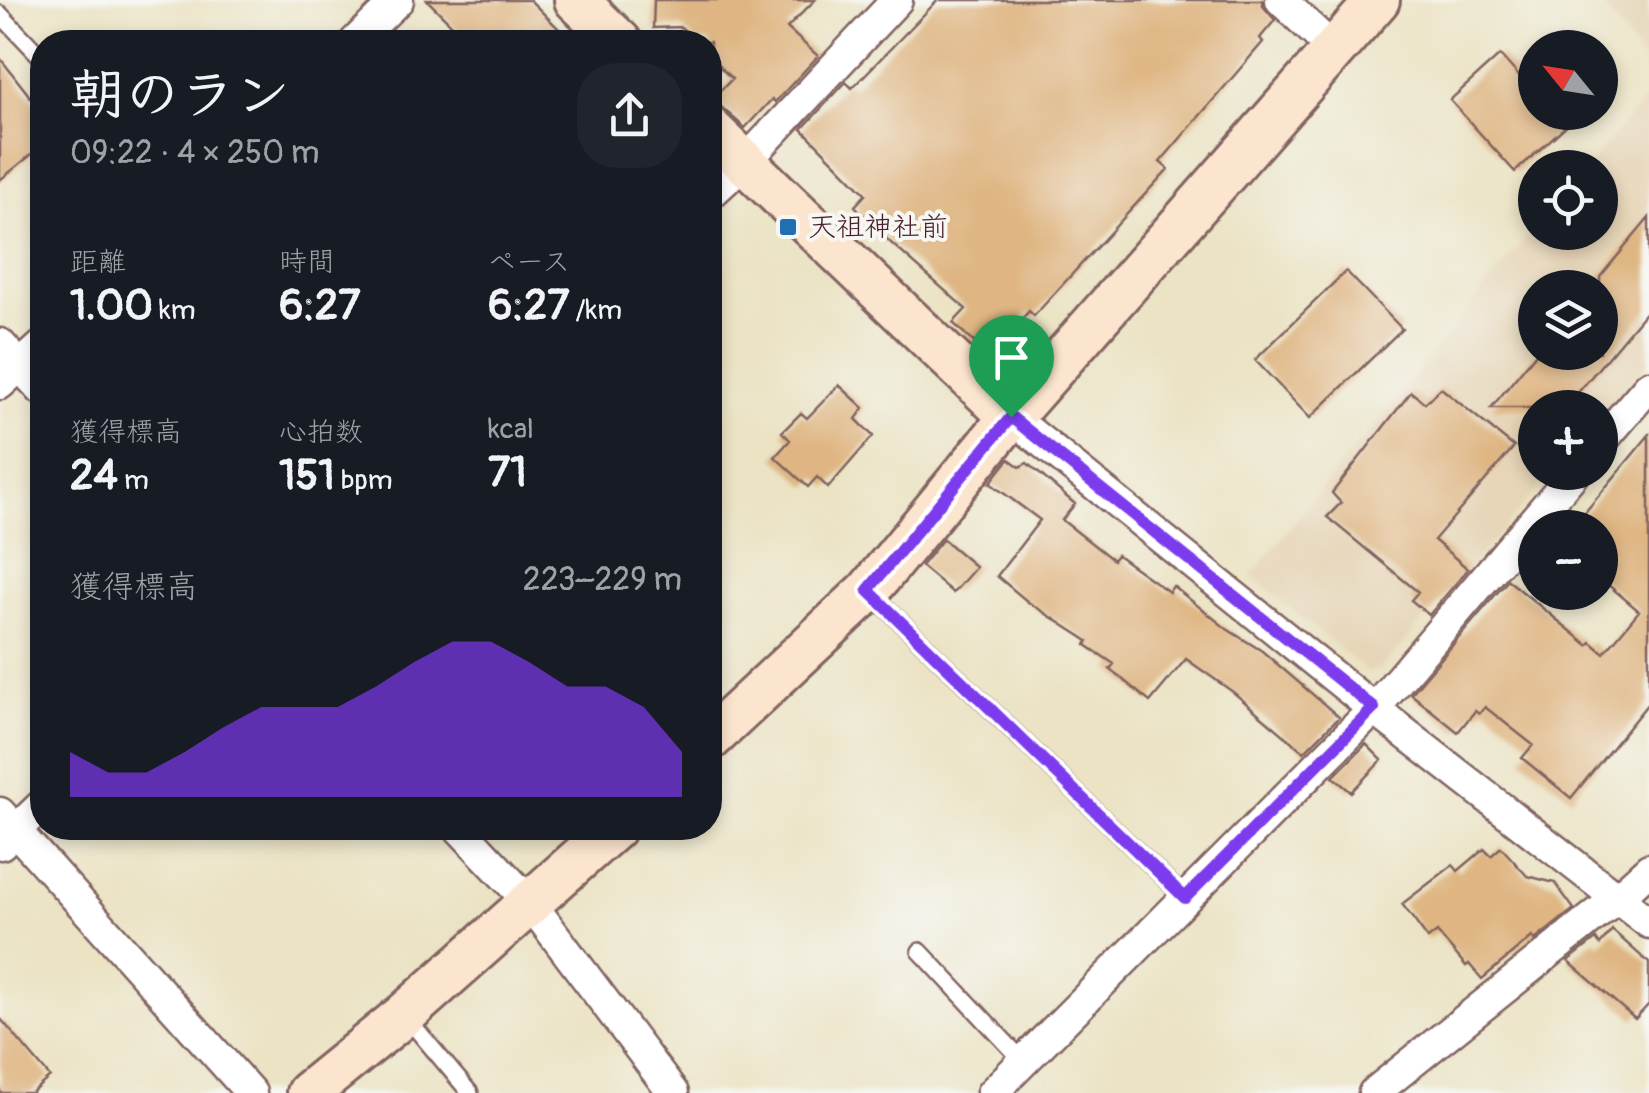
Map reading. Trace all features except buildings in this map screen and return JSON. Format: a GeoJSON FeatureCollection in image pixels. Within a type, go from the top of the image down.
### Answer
{"type":"FeatureCollection","features":[{"type":"Feature","properties":{"kind":"street"},"geometry":{"type":"LineString","coordinates":[[367,30],[398,0]]}},
{"type":"Feature","properties":{"kind":"street"},"geometry":{"type":"LineString","coordinates":[[576,0],[607,30]]}},
{"type":"Feature","properties":{"kind":"street"},"geometry":{"type":"LineString","coordinates":[[722,183],[897,0]]}},
{"type":"Feature","properties":{"kind":"street"},"geometry":{"type":"LineString","coordinates":[[1281,0],[1335,51]]}},
{"type":"Feature","properties":{"kind":"street"},"geometry":{"type":"LineString","coordinates":[[722,723],[868,590],[1011,417],[1378,0]]}},
{"type":"Feature","properties":{"kind":"street"},"geometry":{"type":"LineString","coordinates":[[722,140],[1011,417],[1649,923]]}},
{"type":"Feature","properties":{"kind":"street"},"geometry":{"type":"LineString","coordinates":[[30,353],[7,365],[30,381]]}},
{"type":"Feature","properties":{"kind":"street"},"geometry":{"type":"LineString","coordinates":[[1618,422],[1649,386]]}},
{"type":"Feature","properties":{"kind":"street"},"geometry":{"type":"LineString","coordinates":[[992,1093],[1374,708],[1560,490]]}},
{"type":"Feature","properties":{"kind":"street"},"geometry":{"type":"LineString","coordinates":[[30,813],[5,829],[252,1093]]}},
{"type":"Feature","properties":{"kind":"street"},"geometry":{"type":"LineString","coordinates":[[470,840],[531,904],[673,1093]]}},
{"type":"Feature","properties":{"kind":"street"},"geometry":{"type":"LineString","coordinates":[[308,1093],[404,1015],[601,840]]}},
{"type":"Feature","properties":{"kind":"street"},"geometry":{"type":"LineString","coordinates":[[1374,1093],[1649,869]]}},
{"type":"Feature","properties":{"kind":"lane"},"geometry":{"type":"LineString","coordinates":[[0,14],[30,45]]}},
{"type":"Feature","properties":{"kind":"lane"},"geometry":{"type":"LineString","coordinates":[[868,590],[1185,898]]}},
{"type":"Feature","properties":{"kind":"lane"},"geometry":{"type":"LineString","coordinates":[[920,951],[1023,1061]]}},
{"type":"Feature","properties":{"kind":"lane"},"geometry":{"type":"LineString","coordinates":[[404,1015],[470,1093]]}},
{"type":"Feature","properties":{"kind":"shaded area"},"geometry":{"type":"Polygon","coordinates":[[[1599,0],[1649,0],[1649,69],[1599,0]]]}},
{"type":"Feature","properties":{"kind":"shaded area"},"geometry":{"type":"Polygon","coordinates":[[[1649,95],[1649,361],[1618,397],[1618,390],[1518,390],[1518,490],[1537,490],[1380,670],[1367,671],[1251,576],[1518,248],[1618,250],[1618,150],[1602,150],[1649,95]]]}},
{"type":"Feature","properties":{"kind":"place","name":"天祖神社前"},"geometry":{"type":"Point","coordinates":[788,227]}},
{"type":"Feature","properties":{"kind":"route"},"geometry":{"type":"LineString","coordinates":[[1011,417],[1374,708],[1185,898],[868,590],[1011,417]]}}]}
